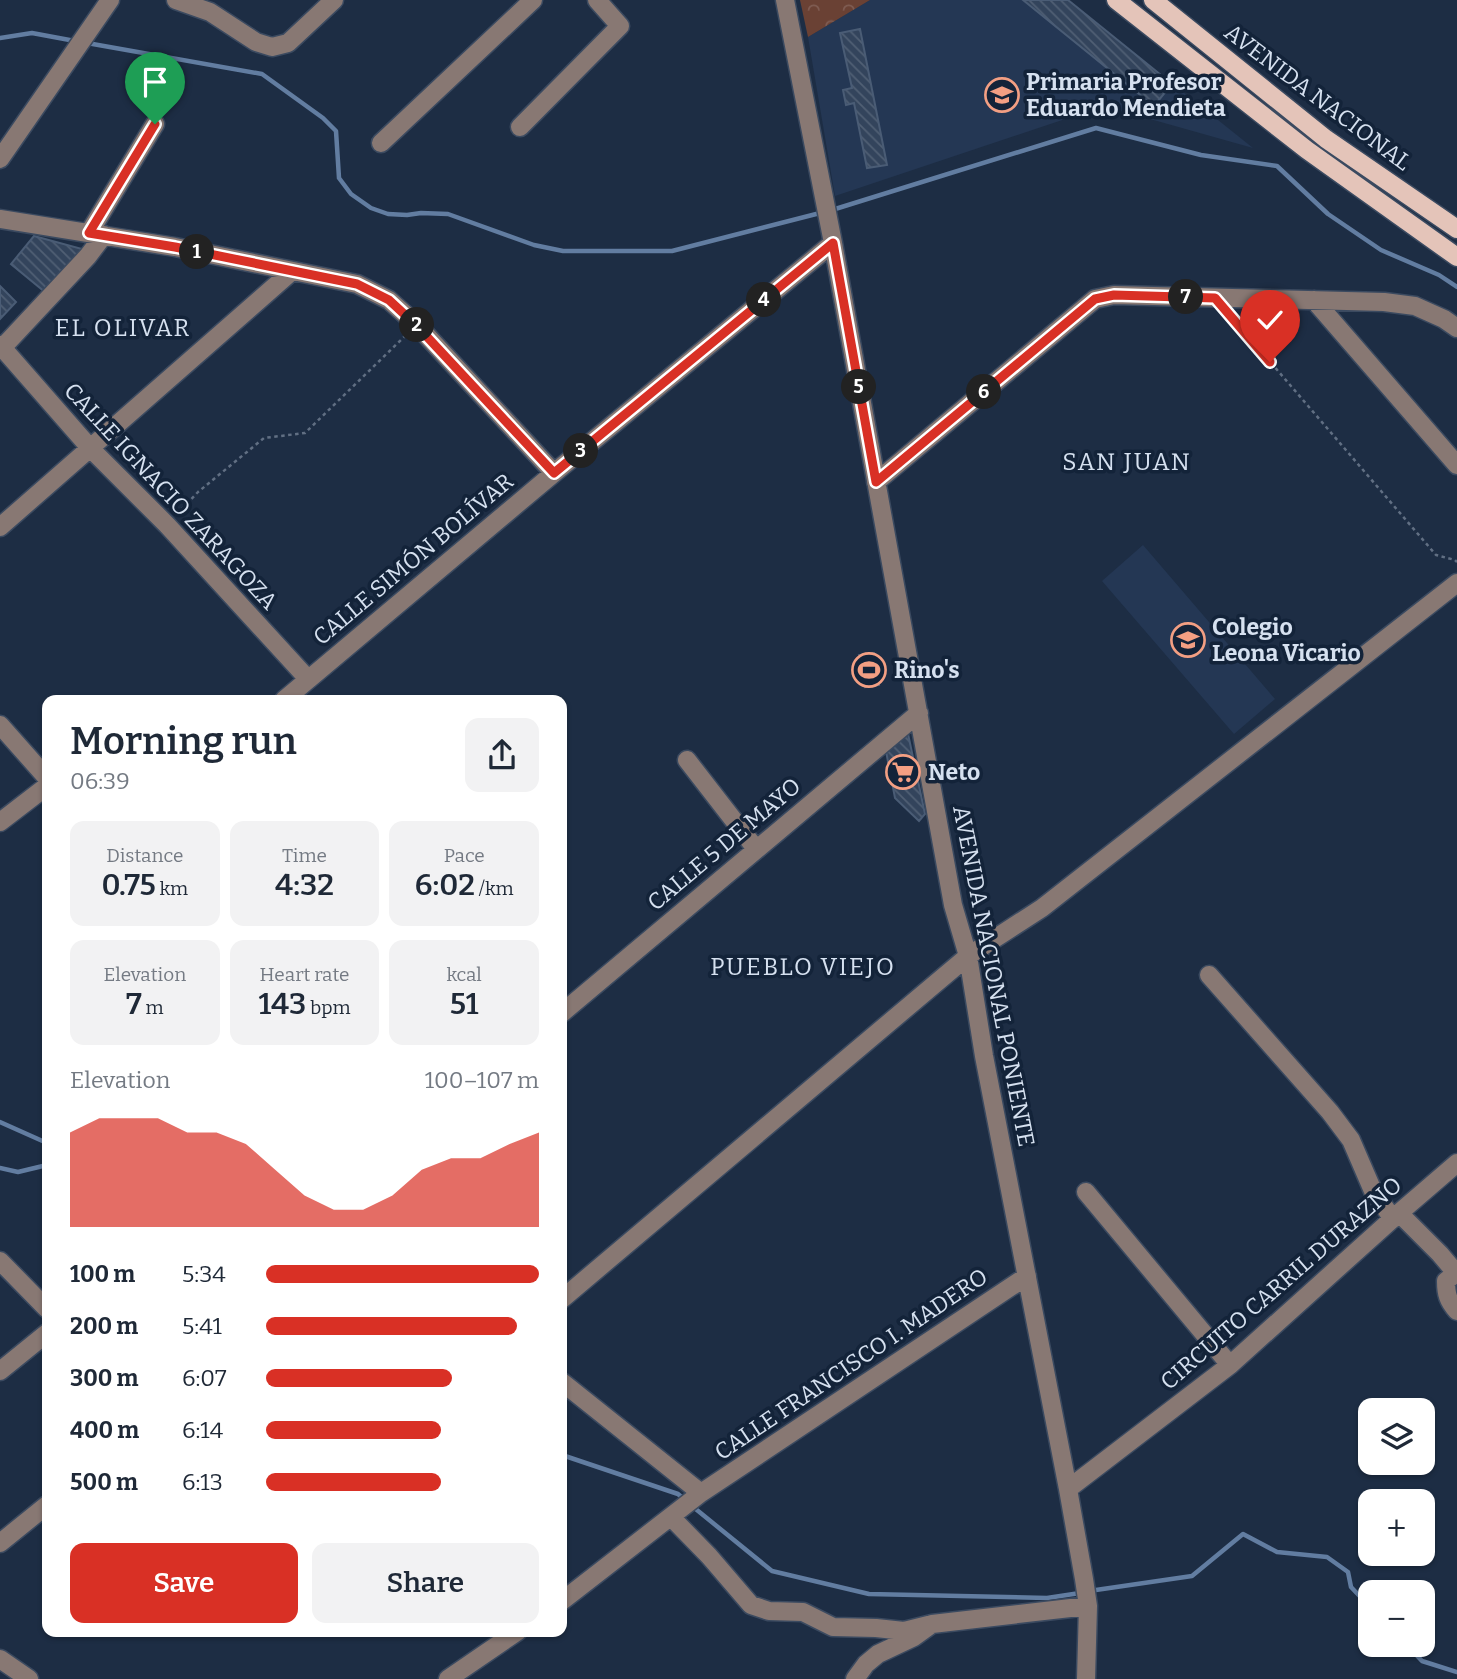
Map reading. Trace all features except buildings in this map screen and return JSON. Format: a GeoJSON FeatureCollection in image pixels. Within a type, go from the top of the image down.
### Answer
{"type":"FeatureCollection","features":[{"type":"Feature","properties":{"kind":"main road","name":"AVENIDA NACIONAL"},"geometry":{"type":"LineString","coordinates":[[1153,0],[1326,139],[1456,228]]}},
{"type":"Feature","properties":{"kind":"main road","name":"AVENIDA NACIONAL"},"geometry":{"type":"LineString","coordinates":[[1127,4],[1307,150],[1457,257]]}},
{"type":"Feature","properties":{"kind":"street"},"geometry":{"type":"LineString","coordinates":[[0,159],[109,0]]}},
{"type":"Feature","properties":{"kind":"street"},"geometry":{"type":"LineString","coordinates":[[176,0],[210,12],[256,42],[272,47],[288,43],[334,0]]}},
{"type":"Feature","properties":{"kind":"street"},"geometry":{"type":"LineString","coordinates":[[381,143],[533,0]]}},
{"type":"Feature","properties":{"kind":"street"},"geometry":{"type":"LineString","coordinates":[[520,127],[620,26],[597,0]]}},
{"type":"Feature","properties":{"kind":"street","name":"AVENIDA NACIONAL PONIENTE"},"geometry":{"type":"LineString","coordinates":[[785,0],[833,243],[953,905],[968,956],[984,1056],[1068,1489],[1088,1606],[1086,1679]]}},
{"type":"Feature","properties":{"kind":"street"},"geometry":{"type":"LineString","coordinates":[[1,346],[88,256],[155,124]]}},
{"type":"Feature","properties":{"kind":"street"},"geometry":{"type":"LineString","coordinates":[[0,219],[175,247],[357,284],[389,300],[417,326],[554,473]]}},
{"type":"Feature","properties":{"kind":"street","name":"CALLE SIMÓN BOLÍVAR"},"geometry":{"type":"LineString","coordinates":[[295,695],[308,679],[833,243]]}},
{"type":"Feature","properties":{"kind":"street"},"geometry":{"type":"LineString","coordinates":[[0,527],[291,272]]}},
{"type":"Feature","properties":{"kind":"street"},"geometry":{"type":"LineString","coordinates":[[876,482],[1095,299],[1114,295],[1384,302],[1415,306],[1457,328]]}},
{"type":"Feature","properties":{"kind":"street"},"geometry":{"type":"LineString","coordinates":[[1314,300],[1457,465]]}},
{"type":"Feature","properties":{"kind":"street","name":"CALLE IGNACIO ZARAGOZA"},"geometry":{"type":"LineString","coordinates":[[1,346],[91,449],[167,524],[308,679]]}},
{"type":"Feature","properties":{"kind":"street"},"geometry":{"type":"LineString","coordinates":[[567,1295],[968,956],[1042,908],[1457,583]]}},
{"type":"Feature","properties":{"kind":"street","name":"CALLE 5 DE MAYO"},"geometry":{"type":"LineString","coordinates":[[567,1009],[919,713]]}},
{"type":"Feature","properties":{"kind":"street"},"geometry":{"type":"LineString","coordinates":[[0,724],[42,772]]}},
{"type":"Feature","properties":{"kind":"street"},"geometry":{"type":"LineString","coordinates":[[687,761],[756,849]]}},
{"type":"Feature","properties":{"kind":"street"},"geometry":{"type":"LineString","coordinates":[[0,822],[42,790]]}},
{"type":"Feature","properties":{"kind":"street"},"geometry":{"type":"LineString","coordinates":[[1209,975],[1330,1112],[1351,1140],[1373,1191],[1457,1273],[1446,1281],[1448,1301],[1457,1311]]}},
{"type":"Feature","properties":{"kind":"street","name":"CIRCUITO CARRIL DURAZNO"},"geometry":{"type":"LineString","coordinates":[[1068,1489],[1230,1366],[1457,1163]]}},
{"type":"Feature","properties":{"kind":"street"},"geometry":{"type":"LineString","coordinates":[[1086,1192],[1230,1366]]}},
{"type":"Feature","properties":{"kind":"street"},"geometry":{"type":"LineString","coordinates":[[0,1261],[42,1305]]}},
{"type":"Feature","properties":{"kind":"street","name":"CALLE FRANCISCO I. MADERO"},"geometry":{"type":"LineString","coordinates":[[671,1517],[701,1493],[1027,1276]]}},
{"type":"Feature","properties":{"kind":"street"},"geometry":{"type":"LineString","coordinates":[[0,1371],[42,1337]]}},
{"type":"Feature","properties":{"kind":"street"},"geometry":{"type":"LineString","coordinates":[[567,1386],[701,1493]]}},
{"type":"Feature","properties":{"kind":"street"},"geometry":{"type":"LineString","coordinates":[[0,1543],[42,1509]]}},
{"type":"Feature","properties":{"kind":"street"},"geometry":{"type":"LineString","coordinates":[[567,1597],[671,1517],[751,1605],[769,1611],[803,1612],[833,1627],[904,1630],[932,1624],[1088,1606]]}},
{"type":"Feature","properties":{"kind":"street"},"geometry":{"type":"LineString","coordinates":[[855,1679],[878,1654],[914,1637],[932,1624]]}},
{"type":"Feature","properties":{"kind":"street"},"geometry":{"type":"LineString","coordinates":[[448,1679],[509,1637]]}},
{"type":"Feature","properties":{"kind":"street"},"geometry":{"type":"LineString","coordinates":[[0,1659],[29,1679]]}},
{"type":"Feature","properties":{"kind":"path"},"geometry":{"type":"LineString","coordinates":[[1215,298],[1436,555],[1457,562]]}},
{"type":"Feature","properties":{"kind":"path"},"geometry":{"type":"LineString","coordinates":[[167,524],[198,492],[264,438],[305,433],[417,326]]}},
{"type":"Feature","properties":{"kind":"shaded area","name":"Primaria Profesor Eduardo Mendieta"},"geometry":{"type":"Polygon","coordinates":[[[870,0],[1068,0],[1253,148],[1104,106],[835,196],[808,37],[870,0]]]}},
{"type":"Feature","properties":{"kind":"shaded area","name":"Colegio Leona Vicario"},"geometry":{"type":"Polygon","coordinates":[[[1143,545],[1275,699],[1234,734],[1102,581],[1143,545]]]}},
{"type":"Feature","properties":{"kind":"green space"},"geometry":{"type":"Polygon","coordinates":[[[800,0],[870,0],[808,37],[800,0]]]}},
{"type":"Feature","properties":{"kind":"waterway"},"geometry":{"type":"LineString","coordinates":[[0,38],[32,33],[75,41]]}},
{"type":"Feature","properties":{"kind":"waterway"},"geometry":{"type":"LineString","coordinates":[[87,43],[262,74],[323,118],[336,131],[339,178],[351,194],[371,208],[388,214],[448,214],[534,245],[563,251],[672,251],[824,212]]}},
{"type":"Feature","properties":{"kind":"waterway"},"geometry":{"type":"LineString","coordinates":[[832,210],[1096,128],[1201,155],[1277,166],[1328,214],[1381,250],[1439,275],[1457,287]]}},
{"type":"Feature","properties":{"kind":"waterway"},"geometry":{"type":"LineString","coordinates":[[0,1122],[42,1141]]}},
{"type":"Feature","properties":{"kind":"waterway"},"geometry":{"type":"LineString","coordinates":[[0,1168],[18,1172],[42,1166]]}},
{"type":"Feature","properties":{"kind":"waterway"},"geometry":{"type":"LineString","coordinates":[[567,1457],[678,1494],[685,1500]]}},
{"type":"Feature","properties":{"kind":"waterway"},"geometry":{"type":"LineString","coordinates":[[692,1506],[772,1571],[869,1594],[1047,1598],[1080,1593]]}},
{"type":"Feature","properties":{"kind":"waterway"},"geometry":{"type":"LineString","coordinates":[[1089,1591],[1192,1576],[1243,1534],[1277,1552],[1327,1557],[1348,1572],[1351,1587],[1358,1594]]}},
{"type":"Feature","properties":{"kind":"waterway"},"geometry":{"type":"LineString","coordinates":[[1418,1657],[1422,1661],[1457,1672]]}},
{"type":"Feature","properties":{"kind":"place","name":"Primaria Profesor Eduardo Mendieta"},"geometry":{"type":"Point","coordinates":[1002,95]}},
{"type":"Feature","properties":{"kind":"place","name":"Colegio Leona Vicario"},"geometry":{"type":"Point","coordinates":[1188,640]}},
{"type":"Feature","properties":{"kind":"place","name":"Rino's"},"geometry":{"type":"Point","coordinates":[869,670]}},
{"type":"Feature","properties":{"kind":"place","name":"Neto"},"geometry":{"type":"Point","coordinates":[903,772]}},
{"type":"Feature","properties":{"kind":"district","name":"EL OLIVAR"},"geometry":{"type":"Point","coordinates":[123,328]}},
{"type":"Feature","properties":{"kind":"district","name":"SAN JUAN"},"geometry":{"type":"Point","coordinates":[1127,462]}},
{"type":"Feature","properties":{"kind":"district","name":"PUEBLO VIEJO"},"geometry":{"type":"Point","coordinates":[803,967]}},
{"type":"Feature","properties":{"kind":"route"},"geometry":{"type":"LineString","coordinates":[[155,124],[89,233],[175,247],[357,284],[389,300],[417,326],[554,473],[833,243],[876,482],[1095,299],[1114,295],[1215,298],[1270,362]]}}]}
